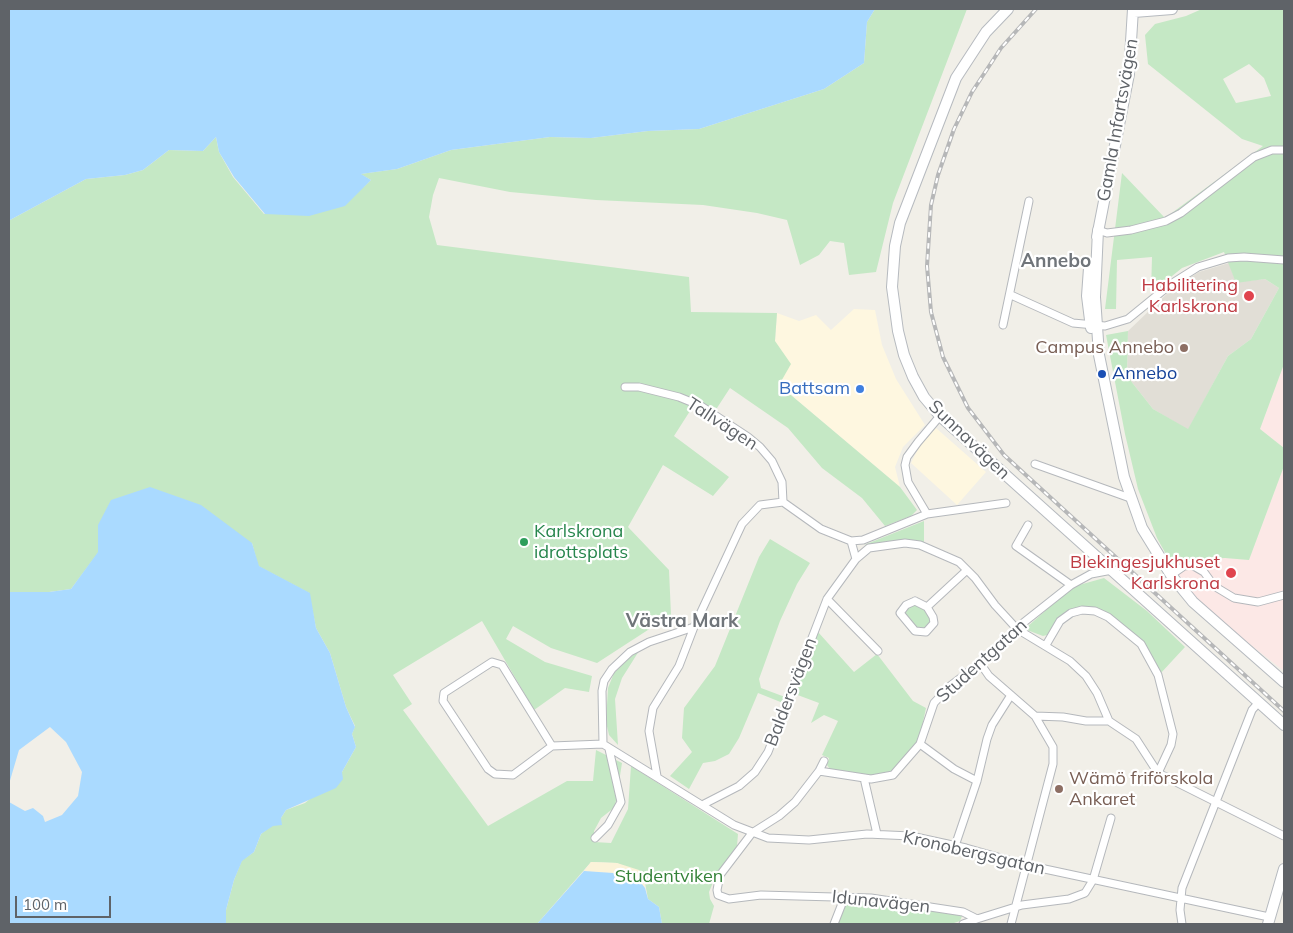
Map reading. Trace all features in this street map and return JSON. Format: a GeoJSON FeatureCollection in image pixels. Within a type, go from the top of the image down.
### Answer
{"type":"FeatureCollection","features":[{"type":"Feature","properties":{"kind":"main road","name":"Sunnavägen"},"geometry":{"type":"LineString","coordinates":[[1008,9],[986,32],[970,55],[947,96],[909,198],[895,246],[892,287],[898,331],[913,377],[924,397],[940,416],[1284,725]]}},
{"type":"Feature","properties":{"kind":"main road"},"geometry":{"type":"LineString","coordinates":[[1134,11],[1172,9]]}},
{"type":"Feature","properties":{"kind":"main road","name":"Gamla Infartsvägen"},"geometry":{"type":"LineString","coordinates":[[1134,11],[1129,74],[1088,272],[1087,296],[1119,455],[1130,498],[1150,542],[1171,576],[1209,618],[1284,682]]}},
{"type":"Feature","properties":{"kind":"main road"},"geometry":{"type":"LineString","coordinates":[[1269,920],[1284,869]]}},
{"type":"Feature","properties":{"kind":"street"},"geometry":{"type":"LineString","coordinates":[[1098,230],[1107,233],[1115,232],[1166,221],[1181,213],[1254,157],[1272,150],[1284,150]]}},
{"type":"Feature","properties":{"kind":"street"},"geometry":{"type":"LineString","coordinates":[[1003,325],[1011,295],[1029,201]]}},
{"type":"Feature","properties":{"kind":"street"},"geometry":{"type":"LineString","coordinates":[[1011,295],[1073,323],[1094,326],[1116,324],[1128,320],[1185,274],[1212,262],[1244,257],[1284,260]]}},
{"type":"Feature","properties":{"kind":"street","name":"Tallvägen"},"geometry":{"type":"LineString","coordinates":[[625,387],[640,387],[679,397],[701,406],[748,437],[772,461],[782,482],[783,502]]}},
{"type":"Feature","properties":{"kind":"street"},"geometry":{"type":"LineString","coordinates":[[927,514],[908,482],[905,465],[918,442],[940,416]]}},
{"type":"Feature","properties":{"kind":"street"},"geometry":{"type":"LineString","coordinates":[[1035,464],[1130,498]]}},
{"type":"Feature","properties":{"kind":"street"},"geometry":{"type":"LineString","coordinates":[[657,776],[649,731],[652,708],[679,666],[694,627],[742,524],[760,505],[783,502],[821,529],[851,541],[863,540],[927,514],[1006,503]]}},
{"type":"Feature","properties":{"kind":"street"},"geometry":{"type":"LineString","coordinates":[[1028,525],[1016,546],[1071,585]]}},
{"type":"Feature","properties":{"kind":"street"},"geometry":{"type":"LineString","coordinates":[[851,541],[856,559],[869,548],[904,543],[920,545],[949,558],[967,570],[1017,629],[1070,660],[1086,676],[1097,692],[1109,721],[1136,740],[1158,773],[1284,836]]}},
{"type":"Feature","properties":{"kind":"street","name":"Baldersvägen"},"geometry":{"type":"LineString","coordinates":[[704,804],[738,786],[755,772],[768,752],[827,599],[856,559]]}},
{"type":"Feature","properties":{"kind":"street"},"geometry":{"type":"LineString","coordinates":[[1171,576],[1184,566],[1192,564],[1204,572],[1214,586],[1234,598],[1258,602],[1284,596]]}},
{"type":"Feature","properties":{"kind":"street"},"geometry":{"type":"LineString","coordinates":[[927,608],[967,570]]}},
{"type":"Feature","properties":{"kind":"street","name":"Studentgatan"},"geometry":{"type":"LineString","coordinates":[[819,771],[864,778],[884,778],[893,775],[920,744],[934,703],[950,686],[980,663],[1017,629],[1071,585],[1091,574],[1113,570]]}},
{"type":"Feature","properties":{"kind":"street"},"geometry":{"type":"LineString","coordinates":[[827,599],[878,652]]}},
{"type":"Feature","properties":{"kind":"street"},"geometry":{"type":"LineString","coordinates":[[915,601],[927,608],[934,623],[926,632],[915,631],[903,619],[900,613],[906,605],[915,601]]}},
{"type":"Feature","properties":{"kind":"street"},"geometry":{"type":"LineString","coordinates":[[1046,645],[1060,621],[1071,613],[1082,610],[1095,611],[1108,617],[1141,644],[1158,675],[1173,734],[1171,745],[1158,773]]}},
{"type":"Feature","properties":{"kind":"street"},"geometry":{"type":"LineString","coordinates":[[596,838],[608,825],[621,802],[606,746],[601,706],[604,680],[614,667],[630,652],[649,642],[694,627]]}},
{"type":"Feature","properties":{"kind":"street"},"geometry":{"type":"LineString","coordinates":[[552,746],[502,665],[492,662],[444,693],[443,701],[488,769],[495,774],[512,775],[552,746],[606,746]]}},
{"type":"Feature","properties":{"kind":"street"},"geometry":{"type":"LineString","coordinates":[[980,663],[990,676],[1035,716],[1053,747],[1053,764],[1011,924]]}},
{"type":"Feature","properties":{"kind":"street"},"geometry":{"type":"LineString","coordinates":[[955,846],[992,725],[1012,695]]}},
{"type":"Feature","properties":{"kind":"street"},"geometry":{"type":"LineString","coordinates":[[1182,924],[1180,898],[1182,888],[1252,710],[1259,702]]}},
{"type":"Feature","properties":{"kind":"street"},"geometry":{"type":"LineString","coordinates":[[1035,716],[1063,717],[1086,721],[1109,721]]}},
{"type":"Feature","properties":{"kind":"street"},"geometry":{"type":"LineString","coordinates":[[920,744],[954,769],[976,781]]}},
{"type":"Feature","properties":{"kind":"street","name":"Kronobergsgatan"},"geometry":{"type":"LineString","coordinates":[[606,746],[752,833],[768,838],[809,840],[877,834],[911,836],[1026,865],[1180,898],[1269,920]]}},
{"type":"Feature","properties":{"kind":"street"},"geometry":{"type":"LineString","coordinates":[[752,833],[779,816],[795,802],[819,771],[824,761]]}},
{"type":"Feature","properties":{"kind":"street"},"geometry":{"type":"LineString","coordinates":[[864,778],[877,834]]}},
{"type":"Feature","properties":{"kind":"street"},"geometry":{"type":"LineString","coordinates":[[963,924],[1015,907],[1069,899],[1085,893],[1093,880],[1111,818]]}},
{"type":"Feature","properties":{"kind":"street","name":"Idunavägen"},"geometry":{"type":"LineString","coordinates":[[752,833],[720,875],[716,890],[718,895],[729,899],[761,895],[871,898],[962,912],[977,919]]}},
{"type":"Feature","properties":{"kind":"street"},"geometry":{"type":"LineString","coordinates":[[834,924],[845,896]]}},
{"type":"Feature","properties":{"kind":"shaded area","name":"Campus Annebo"},"geometry":{"type":"Polygon","coordinates":[[[1229,263],[1236,282],[1265,279],[1279,288],[1251,339],[1228,356],[1188,430],[1153,409],[1127,376],[1128,331],[1172,289],[1199,272],[1229,263]]]}},
{"type":"Feature","properties":{"kind":"shaded area"},"geometry":{"type":"Polygon","coordinates":[[[854,309],[875,310],[882,345],[896,379],[925,425],[903,447],[895,467],[900,487],[779,385],[775,341],[777,313],[799,321],[816,315],[831,330],[854,309]]]}},
{"type":"Feature","properties":{"kind":"shaded area"},"geometry":{"type":"Polygon","coordinates":[[[1284,364],[1284,448],[1260,429],[1284,364]]]}},
{"type":"Feature","properties":{"kind":"shaded area"},"geometry":{"type":"Polygon","coordinates":[[[936,428],[986,472],[957,505],[911,463],[919,447],[936,428]]]}},
{"type":"Feature","properties":{"kind":"shaded area","name":"Blekingesjukhuset Karlskrona"},"geometry":{"type":"Polygon","coordinates":[[[1284,466],[1284,671],[1224,624],[1202,604],[1187,588],[1172,565],[1191,560],[1225,558],[1249,560],[1284,466]]]}},
{"type":"Feature","properties":{"kind":"green space","name":"Studentviken"},"geometry":{"type":"Polygon","coordinates":[[[875,9],[967,9],[893,203],[876,272],[849,275],[844,243],[830,241],[819,255],[800,265],[787,220],[757,213],[703,205],[596,200],[510,192],[439,178],[433,195],[429,217],[437,245],[689,277],[691,312],[777,313],[775,341],[791,364],[779,385],[900,487],[917,510],[911,516],[885,526],[862,498],[822,468],[788,428],[730,388],[715,411],[697,400],[674,436],[729,477],[713,496],[663,465],[628,527],[669,570],[671,615],[597,663],[551,648],[513,626],[506,639],[545,662],[592,676],[589,692],[565,688],[534,710],[482,621],[393,675],[412,704],[403,710],[488,826],[567,781],[593,781],[596,750],[622,763],[615,807],[601,818],[594,831],[594,842],[611,843],[628,809],[631,766],[738,834],[737,846],[714,880],[709,892],[714,906],[709,924],[662,924],[659,907],[648,899],[644,877],[617,863],[591,862],[537,924],[226,924],[226,910],[234,880],[242,860],[254,852],[261,834],[281,818],[286,810],[305,803],[342,772],[356,747],[352,734],[355,726],[346,707],[330,653],[316,628],[309,593],[258,566],[252,543],[98,525],[98,553],[71,589],[49,592],[9,592],[10,220],[86,179],[125,175],[143,170],[169,150],[203,151],[216,137],[219,152],[233,177],[264,214],[359,191],[371,180],[360,174],[397,169],[451,150],[550,137],[591,138],[648,131],[699,129],[824,89],[864,63],[867,22],[875,9]]]}},
{"type":"Feature","properties":{"kind":"green space"},"geometry":{"type":"Polygon","coordinates":[[[1202,9],[1284,9],[1284,364],[1260,429],[1284,448],[1284,466],[1249,560],[1225,558],[1191,560],[1172,565],[1157,538],[1138,489],[1125,434],[1106,335],[1128,331],[1127,376],[1153,409],[1188,429],[1228,356],[1251,339],[1279,288],[1265,279],[1236,283],[1224,252],[1182,268],[1151,293],[1152,257],[1117,260],[1116,309],[1105,309],[1122,173],[1165,218],[1263,146],[1242,139],[1148,64],[1145,35],[1155,24],[1186,16],[1202,9]],[[1249,64],[1223,79],[1236,103],[1271,96],[1264,78],[1249,64]]]}},
{"type":"Feature","properties":{"kind":"green space"},"geometry":{"type":"Polygon","coordinates":[[[924,521],[924,543],[898,540],[864,545],[924,521]]]}},
{"type":"Feature","properties":{"kind":"green space"},"geometry":{"type":"Polygon","coordinates":[[[770,539],[810,563],[797,584],[780,621],[759,679],[761,688],[785,697],[783,703],[758,693],[739,738],[729,754],[715,761],[703,763],[689,789],[670,776],[692,752],[682,738],[684,708],[715,666],[759,557],[770,539]]]}},
{"type":"Feature","properties":{"kind":"green space"},"geometry":{"type":"Polygon","coordinates":[[[1104,578],[1147,611],[1185,647],[1160,674],[1143,643],[1109,614],[1097,609],[1058,619],[1047,635],[1043,636],[1027,630],[1027,627],[1072,587],[1104,578]]]}},
{"type":"Feature","properties":{"kind":"green space"},"geometry":{"type":"Polygon","coordinates":[[[917,604],[926,609],[932,619],[928,629],[916,629],[904,615],[906,607],[917,604]]]}},
{"type":"Feature","properties":{"kind":"green space"},"geometry":{"type":"Polygon","coordinates":[[[818,632],[854,672],[877,654],[913,701],[926,708],[919,741],[897,768],[880,777],[830,769],[827,765],[829,758],[822,755],[838,721],[824,715],[811,723],[819,703],[795,694],[818,632]]]}},
{"type":"Feature","properties":{"kind":"green space"},"geometry":{"type":"Polygon","coordinates":[[[639,651],[622,678],[615,699],[618,745],[609,735],[606,722],[608,688],[614,673],[639,651]]]}},
{"type":"Feature","properties":{"kind":"green space"},"geometry":{"type":"Polygon","coordinates":[[[850,899],[960,914],[962,916],[960,921],[951,924],[837,924],[846,902],[850,899]]]}},
{"type":"Feature","properties":{"kind":"sand"},"geometry":{"type":"Polygon","coordinates":[[[591,862],[617,863],[639,870],[644,877],[645,888],[613,873],[584,871],[591,862]]]}},
{"type":"Feature","properties":{"kind":"water"},"geometry":{"type":"Polygon","coordinates":[[[9,9],[875,9],[867,22],[864,63],[824,89],[699,129],[648,131],[591,138],[550,137],[451,150],[397,169],[361,174],[371,180],[345,206],[309,216],[265,214],[234,177],[219,152],[216,137],[203,151],[169,150],[143,170],[125,175],[86,179],[10,220],[9,9]]]}},
{"type":"Feature","properties":{"kind":"water"},"geometry":{"type":"Polygon","coordinates":[[[150,487],[201,505],[252,543],[259,566],[310,593],[316,628],[330,653],[346,707],[355,727],[352,734],[356,747],[342,772],[343,779],[336,788],[286,810],[281,818],[282,825],[273,826],[261,834],[254,852],[242,861],[234,880],[226,910],[226,924],[9,924],[9,802],[25,811],[33,808],[43,816],[45,822],[62,815],[78,796],[82,772],[66,742],[50,727],[19,750],[9,784],[9,592],[49,592],[71,589],[98,552],[98,525],[111,500],[150,487]]]}},
{"type":"Feature","properties":{"kind":"water"},"geometry":{"type":"Polygon","coordinates":[[[584,871],[613,873],[638,879],[645,888],[648,899],[659,907],[662,924],[537,924],[584,871]]]}},
{"type":"Feature","properties":{"kind":"railway"},"geometry":{"type":"LineString","coordinates":[[1036,9],[1001,48],[972,92],[954,129],[938,175],[931,205],[927,266],[931,312],[943,357],[968,408],[1004,455],[1284,711]]}},
{"type":"Feature","properties":{"kind":"place","name":"Habilitering Karlskrona"},"geometry":{"type":"Point","coordinates":[1249,296]}},
{"type":"Feature","properties":{"kind":"place","name":"Campus Annebo"},"geometry":{"type":"Point","coordinates":[1184,348]}},
{"type":"Feature","properties":{"kind":"place","name":"Annebo"},"geometry":{"type":"Point","coordinates":[1102,374]}},
{"type":"Feature","properties":{"kind":"place","name":"Battsam"},"geometry":{"type":"Point","coordinates":[860,389]}},
{"type":"Feature","properties":{"kind":"place","name":"Karlskrona idrottsplats"},"geometry":{"type":"Point","coordinates":[524,542]}},
{"type":"Feature","properties":{"kind":"place","name":"Blekingesjukhuset Karlskrona"},"geometry":{"type":"Point","coordinates":[1231,573]}},
{"type":"Feature","properties":{"kind":"place","name":"Wämö friförskola Ankaret"},"geometry":{"type":"Point","coordinates":[1059,789]}},
{"type":"Feature","properties":{"kind":"district","name":"Annebo"},"geometry":{"type":"Point","coordinates":[1056,261]}},
{"type":"Feature","properties":{"kind":"district","name":"Västra Mark"},"geometry":{"type":"Point","coordinates":[682,621]}}]}
